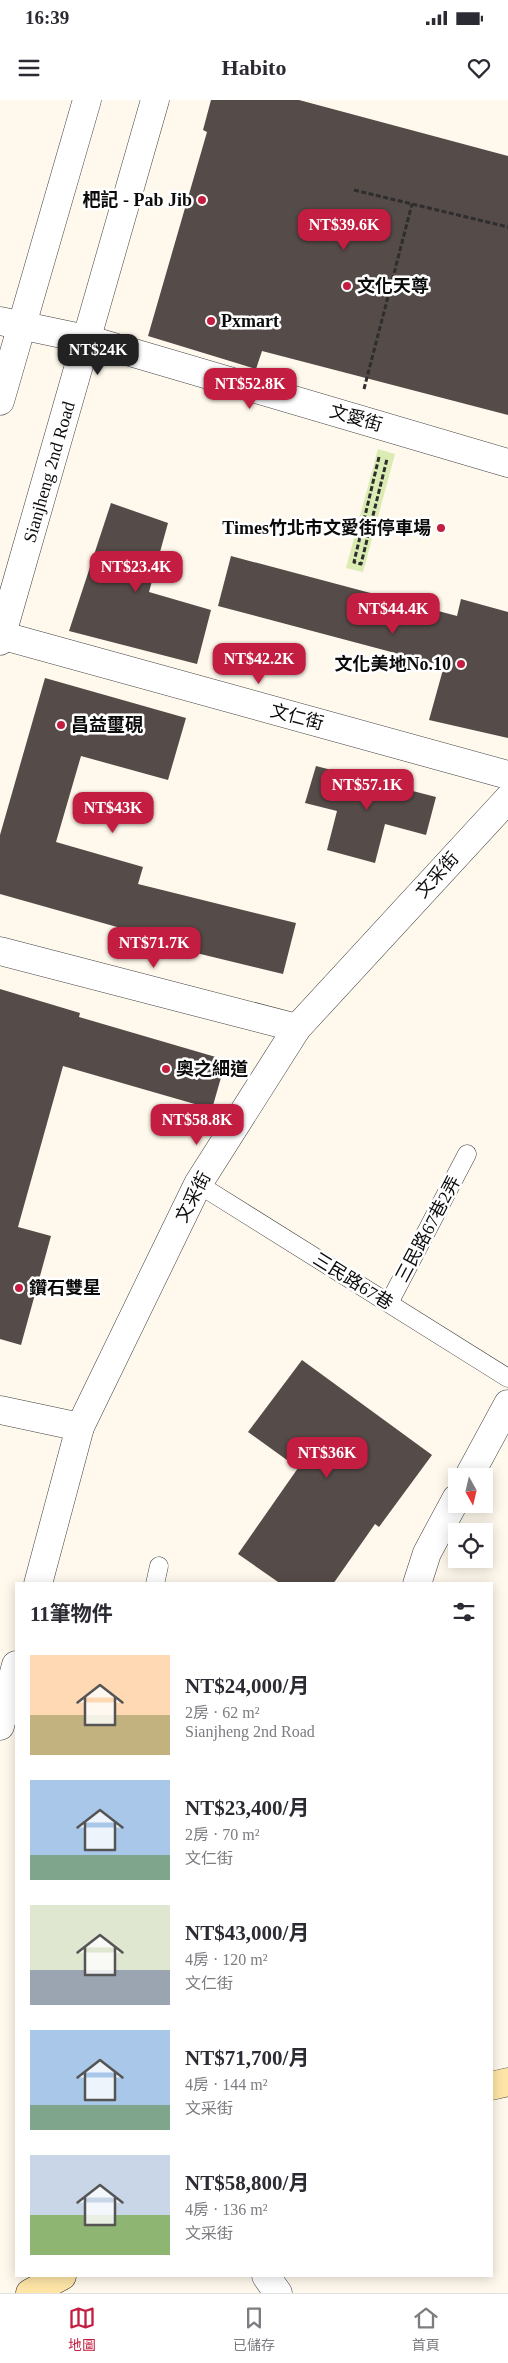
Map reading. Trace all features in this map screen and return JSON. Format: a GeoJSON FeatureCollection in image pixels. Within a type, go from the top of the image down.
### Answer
{"type":"FeatureCollection","features":[{"type":"Feature","properties":{"kind":"main road"},"geometry":{"type":"LineString","coordinates":[[493,2086],[508,2082]]}},
{"type":"Feature","properties":{"kind":"main road"},"geometry":{"type":"LineString","coordinates":[[30,2293],[60,2277]]}},
{"type":"Feature","properties":{"kind":"street"},"geometry":{"type":"LineString","coordinates":[[0,401],[11,323],[87,100]]}},
{"type":"Feature","properties":{"kind":"street","name":"Sianjheng 2nd Road"},"geometry":{"type":"LineString","coordinates":[[0,638],[155,100]]}},
{"type":"Feature","properties":{"kind":"street","name":"文愛街"},"geometry":{"type":"LineString","coordinates":[[11,323],[86,339],[508,463]]}},
{"type":"Feature","properties":{"kind":"street","name":"文仁街"},"geometry":{"type":"LineString","coordinates":[[0,638],[508,775]]}},
{"type":"Feature","properties":{"kind":"street","name":"文采街"},"geometry":{"type":"LineString","coordinates":[[39,1582],[80,1427],[198,1184],[297,1028],[508,799]]}},
{"type":"Feature","properties":{"kind":"street"},"geometry":{"type":"LineString","coordinates":[[0,951],[297,1028]]}},
{"type":"Feature","properties":{"kind":"street"},"geometry":{"type":"LineString","coordinates":[[472,1468],[508,1404]]}},
{"type":"Feature","properties":{"kind":"street"},"geometry":{"type":"LineString","coordinates":[[0,1410],[80,1427]]}},
{"type":"Feature","properties":{"kind":"street"},"geometry":{"type":"LineString","coordinates":[[418,1582],[427,1553],[448,1513]]}},
{"type":"Feature","properties":{"kind":"street"},"geometry":{"type":"LineString","coordinates":[[0,1726],[15,1669]]}},
{"type":"Feature","properties":{"kind":"street"},"geometry":{"type":"LineString","coordinates":[[267,2277],[278,2293]]}},
{"type":"Feature","properties":{"kind":"lane","name":"三民路67巷2弄"},"geometry":{"type":"LineString","coordinates":[[389,1303],[467,1154]]}},
{"type":"Feature","properties":{"kind":"lane","name":"三民路67巷"},"geometry":{"type":"LineString","coordinates":[[198,1184],[508,1378]]}},
{"type":"Feature","properties":{"kind":"lane"},"geometry":{"type":"LineString","coordinates":[[155,1582],[159,1566]]}},
{"type":"Feature","properties":{"kind":"path"},"geometry":{"type":"LineString","coordinates":[[354,190],[508,227]]}},
{"type":"Feature","properties":{"kind":"path"},"geometry":{"type":"LineString","coordinates":[[356,419],[412,204]]}},
{"type":"Feature","properties":{"kind":"path"},"geometry":{"type":"LineString","coordinates":[[390,428],[361,564],[354,562],[390,428]]}},
{"type":"Feature","properties":{"kind":"green space"},"geometry":{"type":"Polygon","coordinates":[[[378,449],[395,454],[363,572],[346,568],[378,449]]]}},
{"type":"Feature","properties":{"kind":"building"},"geometry":{"type":"Polygon","coordinates":[[[211,100],[299,100],[508,156],[508,415],[262,351],[256,369],[148,336],[207,132],[203,130],[211,100]]]}},
{"type":"Feature","properties":{"kind":"building"},"geometry":{"type":"Polygon","coordinates":[[[111,503],[168,523],[149,592],[211,610],[197,664],[69,631],[111,503]]]}},
{"type":"Feature","properties":{"kind":"building"},"geometry":{"type":"Polygon","coordinates":[[[231,556],[457,616],[461,599],[508,612],[508,738],[429,720],[444,666],[218,606],[231,556]]]}},
{"type":"Feature","properties":{"kind":"building"},"geometry":{"type":"Polygon","coordinates":[[[45,678],[186,718],[168,780],[81,756],[56,842],[143,867],[138,884],[296,923],[283,974],[147,941],[149,936],[0,894],[0,835],[45,678]]]}},
{"type":"Feature","properties":{"kind":"building"},"geometry":{"type":"Polygon","coordinates":[[[316,766],[436,797],[426,835],[385,824],[375,863],[327,850],[337,811],[305,803],[316,766]]]}},
{"type":"Feature","properties":{"kind":"building"},"geometry":{"type":"Polygon","coordinates":[[[0,989],[80,1013],[79,1017],[226,1060],[212,1109],[63,1066],[18,1227],[51,1236],[21,1345],[0,1339],[0,989]]]}},
{"type":"Feature","properties":{"kind":"building"},"geometry":{"type":"Polygon","coordinates":[[[302,1360],[432,1455],[379,1527],[375,1524],[334,1582],[278,1582],[238,1554],[298,1468],[248,1432],[302,1360]]]}},
{"type":"Feature","properties":{"kind":"place","name":"杷記 - Pab Jib"},"geometry":{"type":"Point","coordinates":[202,200]}},
{"type":"Feature","properties":{"kind":"place","name":"文化天尊"},"geometry":{"type":"Point","coordinates":[347,286]}},
{"type":"Feature","properties":{"kind":"place","name":"Pxmart"},"geometry":{"type":"Point","coordinates":[211,321]}},
{"type":"Feature","properties":{"kind":"place","name":"Times竹北市文愛街停車場"},"geometry":{"type":"Point","coordinates":[441,528]}},
{"type":"Feature","properties":{"kind":"place","name":"文化美地No.10"},"geometry":{"type":"Point","coordinates":[461,664]}},
{"type":"Feature","properties":{"kind":"place","name":"昌益璽硯"},"geometry":{"type":"Point","coordinates":[61,725]}},
{"type":"Feature","properties":{"kind":"place","name":"奧之細道"},"geometry":{"type":"Point","coordinates":[166,1069]}},
{"type":"Feature","properties":{"kind":"place","name":"鑽石雙星"},"geometry":{"type":"Point","coordinates":[19,1288]}}]}
